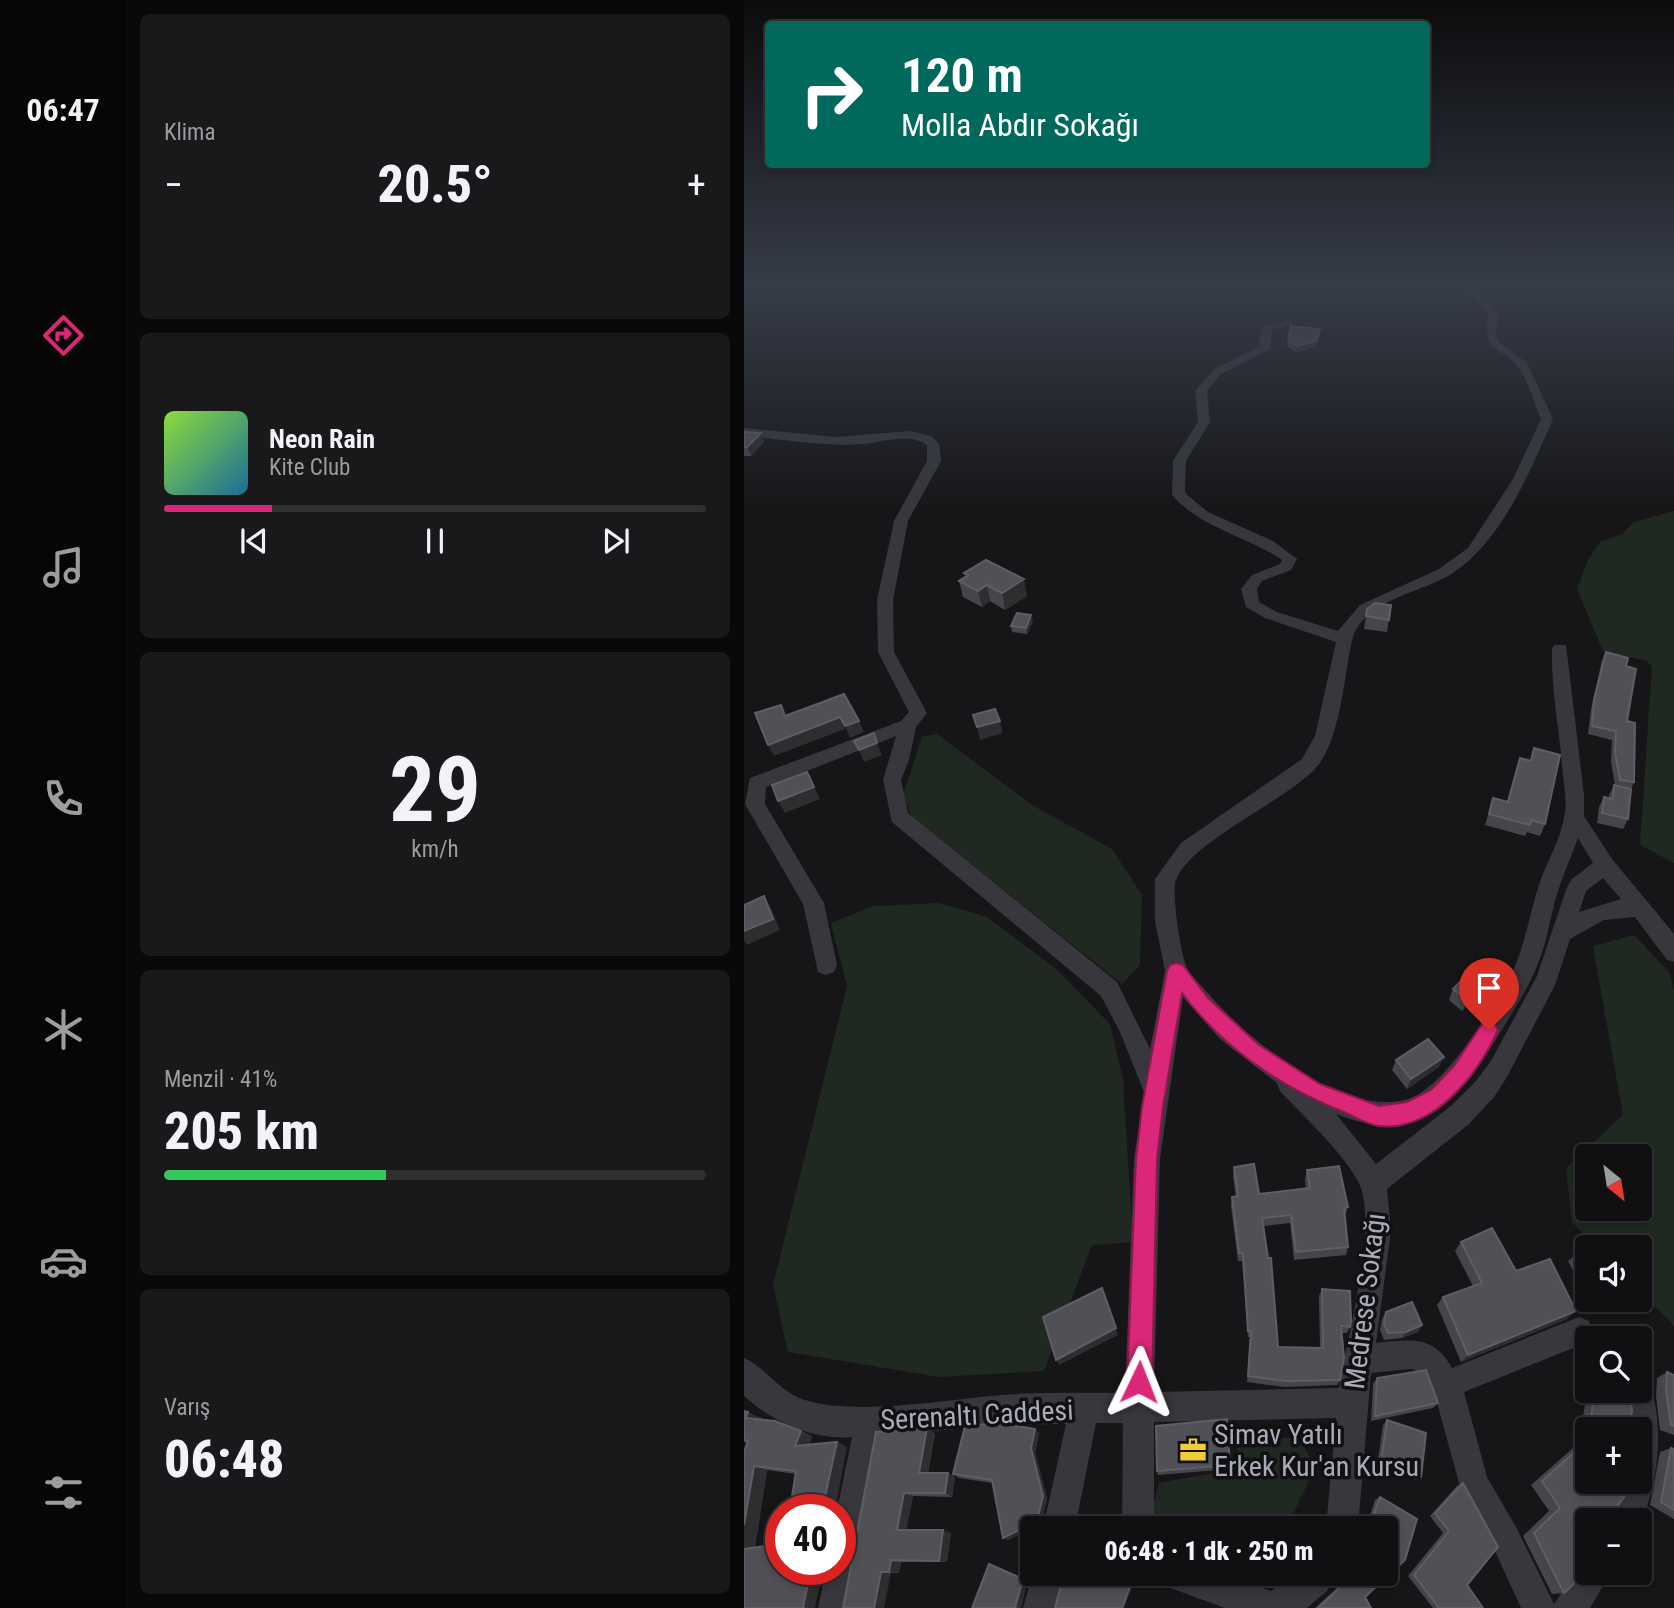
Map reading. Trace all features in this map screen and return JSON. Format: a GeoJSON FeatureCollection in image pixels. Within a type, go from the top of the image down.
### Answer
{"type":"FeatureCollection","features":[{"type":"Feature","properties":{"kind":"street"},"geometry":{"type":"LineString","coordinates":[[1241,360],[1217,372],[1201,390],[1207,408],[1202,431],[1182,454],[1176,473],[1179,495],[1204,515],[1268,544],[1290,559],[1286,567],[1257,578],[1249,589],[1252,604],[1271,615],[1345,639]]}},
{"type":"Feature","properties":{"kind":"street"},"geometry":{"type":"LineString","coordinates":[[1137,1516],[1147,1159],[1155,1091],[1176,971],[1166,921],[1165,879],[1187,849],[1309,764],[1324,736],[1347,629],[1366,608],[1444,572],[1473,551],[1520,479],[1547,419],[1523,365],[1516,360]]}},
{"type":"Feature","properties":{"kind":"street"},"geometry":{"type":"LineString","coordinates":[[744,432],[861,440],[910,434],[926,437],[933,444],[934,461],[901,522],[885,600],[886,652],[918,713],[907,725],[757,783],[755,804],[813,903],[826,965]]}},
{"type":"Feature","properties":{"kind":"street"},"geometry":{"type":"LineString","coordinates":[[1176,971],[1201,1004],[1229,1032],[1277,1069],[1313,1091],[1379,1116],[1409,1112],[1438,1097],[1461,1073],[1476,1051],[1526,966],[1543,903],[1575,816],[1571,745],[1559,669],[1560,649]]}},
{"type":"Feature","properties":{"kind":"street"},"geometry":{"type":"LineString","coordinates":[[907,725],[900,760],[892,780],[899,817],[1109,989],[1125,1016],[1155,1091]]}},
{"type":"Feature","properties":{"kind":"street"},"geometry":{"type":"LineString","coordinates":[[1575,816],[1605,865],[1674,953]]}},
{"type":"Feature","properties":{"kind":"street"},"geometry":{"type":"LineString","coordinates":[[1373,1183],[1460,1115],[1485,1089],[1499,1069],[1547,978],[1574,893],[1579,885],[1605,865]]}},
{"type":"Feature","properties":{"kind":"street"},"geometry":{"type":"LineString","coordinates":[[1563,932],[1603,910],[1626,907],[1642,909]]}},
{"type":"Feature","properties":{"kind":"street","name":"Medrese Sokağı"},"geometry":{"type":"LineString","coordinates":[[1277,1069],[1355,1155],[1373,1183],[1378,1199],[1379,1219],[1352,1403],[1343,1516]]}},
{"type":"Feature","properties":{"kind":"street"},"geometry":{"type":"LineString","coordinates":[[1445,1385],[1575,1333]]}},
{"type":"Feature","properties":{"kind":"street"},"geometry":{"type":"LineString","coordinates":[[1358,1360],[1411,1354],[1425,1357],[1433,1363],[1445,1385],[1473,1483],[1505,1538],[1539,1608]]}},
{"type":"Feature","properties":{"kind":"street","name":"Serenaltı Caddesi"},"geometry":{"type":"LineString","coordinates":[[744,1373],[759,1393],[780,1405],[806,1416],[843,1423],[1006,1410],[1352,1403]]}},
{"type":"Feature","properties":{"kind":"street"},"geometry":{"type":"LineString","coordinates":[[1062,1516],[1084,1409]]}},
{"type":"Feature","properties":{"kind":"street"},"geometry":{"type":"LineString","coordinates":[[835,1608],[870,1421]]}},
{"type":"Feature","properties":{"kind":"street"},"geometry":{"type":"LineString","coordinates":[[1569,1608],[1586,1585]]}},
{"type":"Feature","properties":{"kind":"street"},"geometry":{"type":"LineString","coordinates":[[1040,1608],[1045,1586]]}},
{"type":"Feature","properties":{"kind":"street"},"geometry":{"type":"LineString","coordinates":[[1210,1586],[1272,1608],[1290,1601],[1310,1586]]}},
{"type":"Feature","properties":{"kind":"shaded area"},"geometry":{"type":"Polygon","coordinates":[[[1675,511],[1674,863],[1640,845],[1652,667],[1647,661],[1603,651],[1577,589],[1588,560],[1600,542],[1622,534],[1634,522],[1675,511]]]}},
{"type":"Feature","properties":{"kind":"shaded area"},"geometry":{"type":"Polygon","coordinates":[[[937,734],[1032,805],[1112,849],[1142,895],[1140,965],[1122,984],[912,817],[903,795],[922,737],[937,734]]]}},
{"type":"Feature","properties":{"kind":"shaded area"},"geometry":{"type":"Polygon","coordinates":[[[939,903],[987,917],[1055,968],[1110,1024],[1123,1079],[1133,1242],[1092,1245],[1044,1371],[939,1377],[788,1352],[773,1285],[847,986],[831,923],[873,906],[939,903]]]}},
{"type":"Feature","properties":{"kind":"shaded area"},"geometry":{"type":"Polygon","coordinates":[[[1634,935],[1670,973],[1674,991],[1674,1326],[1652,1303],[1652,1235],[1584,1235],[1572,1222],[1566,1168],[1575,1160],[1575,1222],[1652,1222],[1652,1144],[1592,1144],[1623,1115],[1593,946],[1634,935]]]}},
{"type":"Feature","properties":{"kind":"shaded area"},"geometry":{"type":"Polygon","coordinates":[[[1298,1437],[1316,1467],[1292,1516],[1150,1516],[1159,1483],[1236,1469],[1238,1440],[1298,1437]]]}},
{"type":"Feature","properties":{"kind":"building"},"geometry":{"type":"Polygon","coordinates":[[[744,432],[761,433],[744,447],[744,432]]]}},
{"type":"Feature","properties":{"kind":"building"},"geometry":{"type":"Polygon","coordinates":[[[986,560],[1024,579],[1002,593],[987,585],[978,591],[959,581],[968,575],[964,573],[986,560]]]}},
{"type":"Feature","properties":{"kind":"building"},"geometry":{"type":"Polygon","coordinates":[[[1375,603],[1391,605],[1389,620],[1366,616],[1367,609],[1375,603]]]}},
{"type":"Feature","properties":{"kind":"building"},"geometry":{"type":"Polygon","coordinates":[[[1017,613],[1031,615],[1026,628],[1011,626],[1017,613]]]}},
{"type":"Feature","properties":{"kind":"building"},"geometry":{"type":"Polygon","coordinates":[[[1606,652],[1628,658],[1626,666],[1636,669],[1627,721],[1635,723],[1634,782],[1620,780],[1615,753],[1616,731],[1592,726],[1594,700],[1606,652]]]}},
{"type":"Feature","properties":{"kind":"building"},"geometry":{"type":"Polygon","coordinates":[[[844,694],[859,721],[845,726],[840,717],[768,745],[755,713],[781,705],[785,716],[844,694]]]}},
{"type":"Feature","properties":{"kind":"building"},"geometry":{"type":"Polygon","coordinates":[[[995,709],[1000,721],[977,727],[973,715],[995,709]]]}},
{"type":"Feature","properties":{"kind":"building"},"geometry":{"type":"Polygon","coordinates":[[[874,733],[877,743],[859,750],[854,741],[874,733]]]}},
{"type":"Feature","properties":{"kind":"building"},"geometry":{"type":"Polygon","coordinates":[[[1534,748],[1560,755],[1545,824],[1531,820],[1530,825],[1489,814],[1493,798],[1508,802],[1520,758],[1531,761],[1534,748]]]}},
{"type":"Feature","properties":{"kind":"building"},"geometry":{"type":"Polygon","coordinates":[[[807,772],[814,787],[778,801],[772,785],[807,772]]]}},
{"type":"Feature","properties":{"kind":"building"},"geometry":{"type":"Polygon","coordinates":[[[1614,785],[1631,789],[1628,819],[1602,813],[1604,797],[1613,799],[1614,785]]]}},
{"type":"Feature","properties":{"kind":"building"},"geometry":{"type":"Polygon","coordinates":[[[764,896],[773,919],[744,931],[744,905],[764,896]]]}},
{"type":"Feature","properties":{"kind":"building"},"geometry":{"type":"Polygon","coordinates":[[[1479,962],[1493,973],[1467,1000],[1453,989],[1479,962]]]}},
{"type":"Feature","properties":{"kind":"building"},"geometry":{"type":"Polygon","coordinates":[[[1428,1039],[1444,1057],[1411,1079],[1396,1060],[1428,1039]]]}},
{"type":"Feature","properties":{"kind":"building"},"geometry":{"type":"Polygon","coordinates":[[[1254,1164],[1259,1194],[1310,1188],[1307,1170],[1339,1166],[1348,1207],[1344,1208],[1348,1247],[1296,1252],[1291,1215],[1262,1218],[1268,1258],[1271,1258],[1278,1347],[1323,1348],[1322,1289],[1350,1291],[1350,1327],[1341,1326],[1344,1358],[1340,1380],[1286,1381],[1248,1376],[1251,1331],[1248,1331],[1243,1253],[1239,1253],[1232,1197],[1238,1196],[1234,1167],[1254,1164]]]}},
{"type":"Feature","properties":{"kind":"building"},"geometry":{"type":"Polygon","coordinates":[[[1492,1228],[1516,1271],[1550,1259],[1575,1311],[1468,1355],[1443,1297],[1482,1283],[1461,1242],[1492,1228]]]}},
{"type":"Feature","properties":{"kind":"building"},"geometry":{"type":"Polygon","coordinates":[[[1102,1288],[1116,1328],[1056,1360],[1043,1317],[1102,1288]]]}},
{"type":"Feature","properties":{"kind":"building"},"geometry":{"type":"Polygon","coordinates":[[[1412,1302],[1422,1325],[1406,1332],[1388,1333],[1384,1324],[1386,1312],[1412,1302]]]}},
{"type":"Feature","properties":{"kind":"building"},"geometry":{"type":"Polygon","coordinates":[[[1426,1370],[1438,1403],[1375,1416],[1377,1378],[1426,1370]]]}},
{"type":"Feature","properties":{"kind":"building"},"geometry":{"type":"Polygon","coordinates":[[[1667,1372],[1674,1375],[1674,1426],[1671,1425],[1666,1390],[1667,1372]]]}},
{"type":"Feature","properties":{"kind":"building"},"geometry":{"type":"Polygon","coordinates":[[[1593,1403],[1631,1403],[1630,1417],[1591,1417],[1593,1403]]]}},
{"type":"Feature","properties":{"kind":"building"},"geometry":{"type":"Polygon","coordinates":[[[744,1411],[748,1412],[746,1418],[775,1421],[801,1431],[795,1446],[837,1442],[826,1494],[792,1494],[796,1471],[754,1466],[744,1525],[744,1452],[748,1441],[744,1440],[744,1411]]]}},
{"type":"Feature","properties":{"kind":"building","name":"Simav Yatılı Erkek Kur'an Kursu"},"geometry":{"type":"Polygon","coordinates":[[[1227,1419],[1230,1465],[1157,1471],[1156,1426],[1227,1419]]]}},
{"type":"Feature","properties":{"kind":"building"},"geometry":{"type":"Polygon","coordinates":[[[1387,1420],[1426,1433],[1421,1477],[1381,1463],[1387,1420]]]}},
{"type":"Feature","properties":{"kind":"building"},"geometry":{"type":"Polygon","coordinates":[[[999,1423],[1035,1429],[1031,1448],[1043,1496],[1038,1516],[1020,1516],[1020,1530],[1003,1538],[992,1480],[953,1474],[965,1426],[999,1423]]]}},
{"type":"Feature","properties":{"kind":"building"},"geometry":{"type":"Polygon","coordinates":[[[927,1428],[919,1473],[948,1473],[945,1493],[904,1493],[897,1530],[943,1530],[939,1561],[891,1560],[889,1572],[881,1572],[874,1608],[843,1608],[847,1585],[856,1585],[856,1539],[876,1432],[927,1428]]]}},
{"type":"Feature","properties":{"kind":"building"},"geometry":{"type":"Polygon","coordinates":[[[1671,1448],[1674,1449],[1674,1510],[1661,1502],[1671,1448]]]}},
{"type":"Feature","properties":{"kind":"building"},"geometry":{"type":"Polygon","coordinates":[[[1575,1452],[1575,1494],[1626,1494],[1616,1508],[1575,1508],[1575,1583],[1564,1593],[1534,1533],[1560,1508],[1542,1481],[1575,1452]]]}},
{"type":"Feature","properties":{"kind":"building"},"geometry":{"type":"Polygon","coordinates":[[[1463,1483],[1498,1547],[1467,1585],[1483,1608],[1439,1608],[1414,1575],[1449,1531],[1435,1513],[1463,1483]]]}},
{"type":"Feature","properties":{"kind":"building"},"geometry":{"type":"Polygon","coordinates":[[[1380,1497],[1417,1519],[1405,1560],[1398,1566],[1398,1516],[1373,1516],[1380,1497]]]}},
{"type":"Feature","properties":{"kind":"building"},"geometry":{"type":"Polygon","coordinates":[[[765,1546],[765,1585],[808,1585],[804,1608],[744,1608],[744,1549],[765,1546]]]}},
{"type":"Feature","properties":{"kind":"building"},"geometry":{"type":"Polygon","coordinates":[[[989,1564],[1020,1578],[1016,1608],[972,1608],[989,1564]]]}},
{"type":"Feature","properties":{"kind":"building"},"geometry":{"type":"Polygon","coordinates":[[[1061,1586],[1130,1586],[1122,1608],[1055,1608],[1061,1586]]]}},
{"type":"Feature","properties":{"kind":"building"},"geometry":{"type":"Polygon","coordinates":[[[1341,1586],[1377,1586],[1365,1597],[1371,1608],[1318,1608],[1341,1586]]]}},
{"type":"Feature","properties":{"kind":"place","name":"Simav Yatılı Erkek Kur'an Kursu"},"geometry":{"type":"Point","coordinates":[1193,1450]}},
{"type":"Feature","properties":{"kind":"route"},"geometry":{"type":"LineString","coordinates":[[1139,1382],[1150,1122],[1176,971],[1201,1004],[1252,1052],[1313,1091],[1379,1116],[1409,1112],[1438,1097],[1461,1073],[1489,1030]]}}]}
